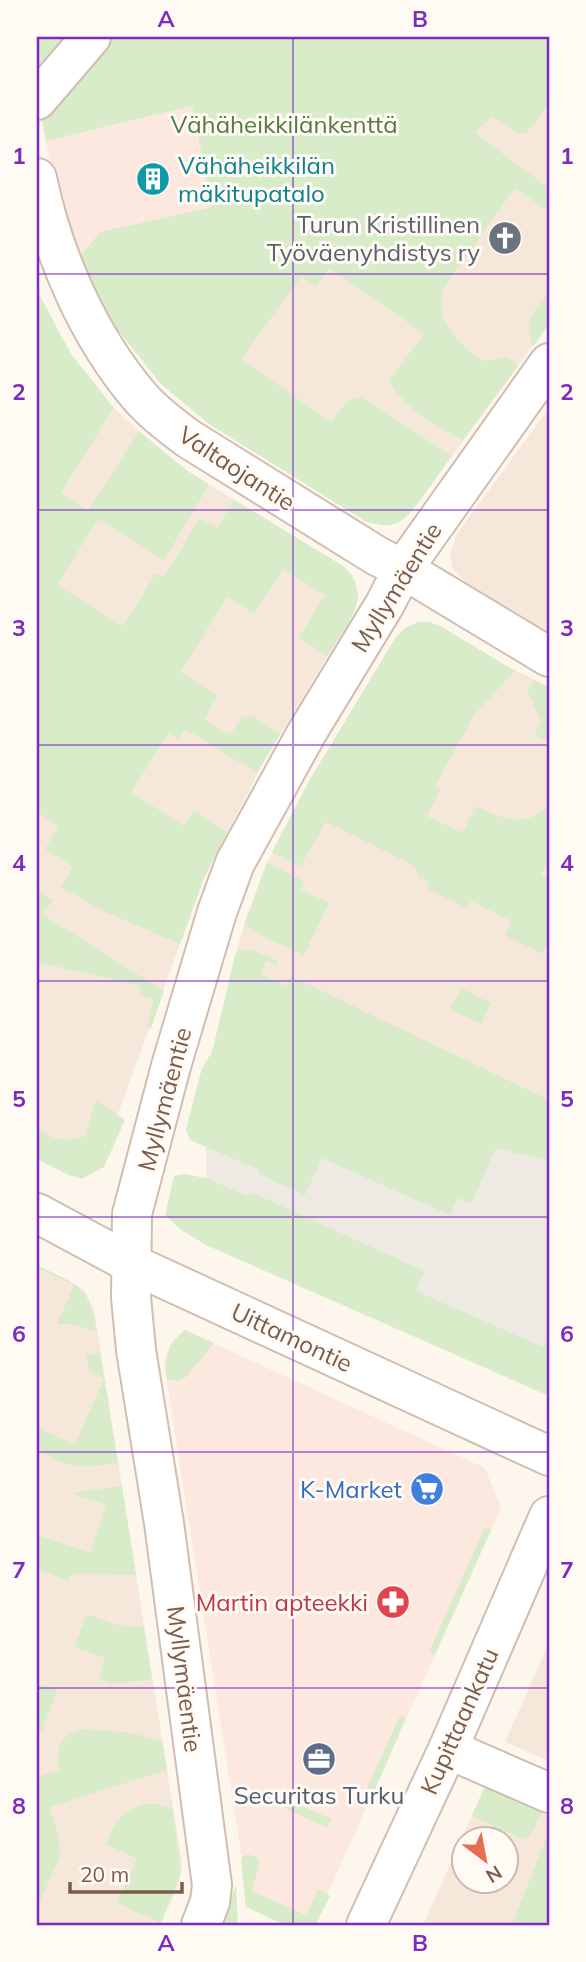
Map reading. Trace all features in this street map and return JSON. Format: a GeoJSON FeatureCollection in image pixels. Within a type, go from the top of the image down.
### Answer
{"type":"FeatureCollection","features":[{"type":"Feature","properties":{"kind":"street"},"geometry":{"type":"LineString","coordinates":[[37,100],[91,37]]}},
{"type":"Feature","properties":{"kind":"street","name":"Valtaojantie"},"geometry":{"type":"LineString","coordinates":[[37,178],[52,237],[85,314],[140,397],[162,419],[189,439],[377,556],[549,657]]}},
{"type":"Feature","properties":{"kind":"street","name":"Myllymäentie"},"geometry":{"type":"LineString","coordinates":[[201,1925],[210,1902],[212,1885],[164,1523],[136,1350],[130,1263],[132,1214],[217,912],[235,863],[306,734],[385,604],[403,569],[549,363]]}},
{"type":"Feature","properties":{"kind":"street","name":"Uittamontie"},"geometry":{"type":"LineString","coordinates":[[37,1213],[130,1263],[549,1456]]}},
{"type":"Feature","properties":{"kind":"street","name":"Kupittaankatu"},"geometry":{"type":"LineString","coordinates":[[366,1925],[448,1749],[549,1516]]}},
{"type":"Feature","properties":{"kind":"street"},"geometry":{"type":"LineString","coordinates":[[448,1749],[549,1793]]}},
{"type":"Feature","properties":{"kind":"shaded area"},"geometry":{"type":"Polygon","coordinates":[[[484,37],[549,37],[549,324],[410,513],[399,522],[384,526],[365,521],[209,424],[161,384],[484,37]]]}},
{"type":"Feature","properties":{"kind":"shaded area"},"geometry":{"type":"Polygon","coordinates":[[[192,106],[212,207],[100,232],[77,259],[56,195],[46,141],[192,106]]]}},
{"type":"Feature","properties":{"kind":"shaded area"},"geometry":{"type":"Polygon","coordinates":[[[114,408],[186,470],[343,566],[352,575],[359,598],[354,612],[263,763],[204,878],[114,1125],[99,1146],[37,1141],[37,531],[114,408]]]}},
{"type":"Feature","properties":{"kind":"shaded area"},"geometry":{"type":"Polygon","coordinates":[[[549,408],[549,633],[465,582],[453,569],[450,555],[456,535],[549,408]]]}},
{"type":"Feature","properties":{"kind":"shaded area"},"geometry":{"type":"Polygon","coordinates":[[[418,622],[429,622],[442,627],[495,660],[549,687],[549,1145],[228,982],[244,925],[267,863],[309,781],[396,637],[405,628],[418,622]]]}},
{"type":"Feature","properties":{"kind":"shaded area"},"geometry":{"type":"Polygon","coordinates":[[[206,1139],[549,1145],[549,1386],[207,1233],[206,1139]]]}},
{"type":"Feature","properties":{"kind":"shaded area"},"geometry":{"type":"Polygon","coordinates":[[[37,1265],[84,1290],[94,1310],[182,1864],[179,1884],[160,1925],[37,1925],[37,1265]]]}},
{"type":"Feature","properties":{"kind":"shaded area"},"geometry":{"type":"Polygon","coordinates":[[[185,1330],[485,1468],[501,1508],[315,1922],[247,1891],[164,1364],[170,1345],[185,1330]]]}},
{"type":"Feature","properties":{"kind":"shaded area"},"geometry":{"type":"Polygon","coordinates":[[[549,1643],[549,1761],[505,1742],[549,1643]]]}},
{"type":"Feature","properties":{"kind":"shaded area"},"geometry":{"type":"Polygon","coordinates":[[[485,1786],[549,1815],[549,1925],[423,1925],[449,1867],[449,1896],[520,1896],[520,1826],[467,1826],[485,1786]]]}},
{"type":"Feature","properties":{"kind":"green space","name":"Vähäheikkilänkenttä"},"geometry":{"type":"Polygon","coordinates":[[[37,37],[549,37],[549,105],[526,133],[519,134],[492,116],[475,133],[549,188],[549,212],[515,188],[443,289],[442,312],[450,331],[457,339],[483,361],[508,357],[518,366],[463,440],[412,408],[389,380],[424,334],[330,268],[316,287],[301,277],[241,359],[331,422],[347,401],[360,397],[452,456],[419,502],[399,522],[382,525],[365,521],[209,424],[161,384],[108,318],[77,259],[100,232],[212,207],[192,106],[46,141],[37,98],[37,37]]]}},
{"type":"Feature","properties":{"kind":"green space"},"geometry":{"type":"Polygon","coordinates":[[[37,290],[71,354],[114,408],[61,493],[88,510],[139,431],[186,470],[209,485],[164,560],[98,519],[57,585],[123,626],[156,573],[164,577],[200,518],[217,528],[234,500],[343,566],[353,577],[357,589],[357,600],[349,623],[327,656],[299,637],[325,595],[283,569],[254,614],[227,597],[181,672],[218,696],[204,719],[230,735],[242,717],[252,716],[280,734],[257,773],[185,729],[178,740],[169,733],[131,792],[184,826],[194,811],[227,832],[204,878],[180,944],[103,911],[61,887],[73,867],[45,849],[59,826],[37,812],[37,290]]]}},
{"type":"Feature","properties":{"kind":"green space"},"geometry":{"type":"Polygon","coordinates":[[[549,292],[549,324],[533,347],[531,317],[549,292]]]}},
{"type":"Feature","properties":{"kind":"green space"},"geometry":{"type":"Polygon","coordinates":[[[418,622],[429,622],[442,627],[515,671],[474,715],[435,786],[440,790],[427,816],[463,833],[475,806],[504,817],[523,819],[533,817],[549,804],[549,859],[541,875],[549,880],[549,940],[543,954],[505,936],[511,921],[471,901],[467,908],[427,889],[430,882],[419,878],[415,866],[326,822],[300,867],[272,852],[309,781],[396,637],[405,628],[418,622]]]}},
{"type":"Feature","properties":{"kind":"green space"},"geometry":{"type":"Polygon","coordinates":[[[534,680],[549,687],[549,742],[535,735],[541,721],[527,690],[534,680]]]}},
{"type":"Feature","properties":{"kind":"green space"},"geometry":{"type":"Polygon","coordinates":[[[267,862],[305,882],[301,890],[329,903],[304,955],[255,933],[244,925],[267,862]]]}},
{"type":"Feature","properties":{"kind":"green space"},"geometry":{"type":"Polygon","coordinates":[[[37,890],[53,900],[43,915],[164,991],[151,1028],[147,1027],[154,999],[140,995],[141,986],[37,962],[37,890]]]}},
{"type":"Feature","properties":{"kind":"green space"},"geometry":{"type":"Polygon","coordinates":[[[250,949],[278,961],[276,965],[266,960],[260,974],[286,986],[291,976],[549,1100],[549,1161],[496,1148],[471,1204],[457,1198],[450,1215],[322,1158],[305,1195],[259,1174],[258,1169],[190,1140],[186,1129],[202,1068],[212,1052],[236,952],[250,949]]]}},
{"type":"Feature","properties":{"kind":"green space"},"geometry":{"type":"Polygon","coordinates":[[[461,988],[491,1003],[481,1024],[450,1009],[461,988]]]}},
{"type":"Feature","properties":{"kind":"green space"},"geometry":{"type":"Polygon","coordinates":[[[96,1100],[125,1120],[104,1167],[82,1179],[37,1159],[37,1129],[60,1139],[85,1136],[96,1100]]]}},
{"type":"Feature","properties":{"kind":"green space"},"geometry":{"type":"Polygon","coordinates":[[[184,1174],[206,1178],[247,1196],[251,1192],[424,1271],[416,1291],[543,1347],[549,1334],[549,1396],[206,1245],[180,1229],[165,1215],[174,1176],[184,1174]]]}},
{"type":"Feature","properties":{"kind":"green space"},"geometry":{"type":"Polygon","coordinates":[[[37,1265],[72,1283],[79,1288],[90,1304],[97,1332],[72,1324],[57,1324],[74,1285],[37,1268],[37,1265]]]}},
{"type":"Feature","properties":{"kind":"green space"},"geometry":{"type":"Polygon","coordinates":[[[185,1330],[214,1343],[186,1377],[178,1381],[167,1379],[168,1352],[174,1340],[185,1330]]]}},
{"type":"Feature","properties":{"kind":"green space"},"geometry":{"type":"Polygon","coordinates":[[[100,1353],[118,1463],[76,1466],[58,1461],[37,1448],[37,1428],[75,1444],[104,1379],[89,1372],[86,1355],[100,1353]]]}},
{"type":"Feature","properties":{"kind":"green space"},"geometry":{"type":"Polygon","coordinates":[[[122,1486],[136,1575],[71,1574],[68,1581],[37,1568],[37,1535],[91,1553],[107,1505],[70,1493],[122,1486]]]}},
{"type":"Feature","properties":{"kind":"green space"},"geometry":{"type":"Polygon","coordinates":[[[485,1527],[491,1530],[435,1655],[429,1652],[485,1527]]]}},
{"type":"Feature","properties":{"kind":"green space"},"geometry":{"type":"Polygon","coordinates":[[[87,1614],[117,1625],[144,1627],[152,1679],[113,1684],[99,1679],[105,1658],[74,1647],[87,1614]]]}},
{"type":"Feature","properties":{"kind":"green space"},"geometry":{"type":"Polygon","coordinates":[[[37,1683],[57,1690],[42,1731],[37,1729],[37,1683]]]}},
{"type":"Feature","properties":{"kind":"green space"},"geometry":{"type":"Polygon","coordinates":[[[400,1716],[406,1718],[373,1794],[366,1790],[400,1716]]]}},
{"type":"Feature","properties":{"kind":"green space"},"geometry":{"type":"Polygon","coordinates":[[[82,1729],[127,1732],[162,1741],[167,1770],[49,1807],[59,1836],[60,1856],[37,1908],[37,1777],[59,1770],[58,1755],[61,1744],[68,1735],[82,1729]]]}},
{"type":"Feature","properties":{"kind":"green space"},"geometry":{"type":"Polygon","coordinates":[[[485,1786],[543,1812],[529,1836],[522,1839],[520,1826],[494,1826],[472,1816],[485,1786]]]}},
{"type":"Feature","properties":{"kind":"green space"},"geometry":{"type":"Polygon","coordinates":[[[267,1790],[331,1819],[327,1828],[263,1798],[267,1790]]]}},
{"type":"Feature","properties":{"kind":"green space"},"geometry":{"type":"Polygon","coordinates":[[[144,1804],[157,1804],[173,1809],[181,1873],[161,1923],[117,1903],[137,1859],[106,1844],[119,1819],[144,1804]]]}},
{"type":"Feature","properties":{"kind":"green space"},"geometry":{"type":"Polygon","coordinates":[[[549,1831],[549,1925],[512,1925],[549,1831]]]}},
{"type":"Feature","properties":{"kind":"green space"},"geometry":{"type":"Polygon","coordinates":[[[247,1854],[257,1857],[260,1862],[252,1891],[306,1915],[318,1889],[330,1896],[315,1925],[285,1925],[246,1907],[241,1861],[247,1854]]]}},
{"type":"Feature","properties":{"kind":"green space"},"geometry":{"type":"Polygon","coordinates":[[[236,1886],[238,1925],[217,1925],[236,1886]]]}},
{"type":"Feature","properties":{"kind":"place","name":"Vähäheikkilän mäkitupatalo"},"geometry":{"type":"Point","coordinates":[153,179]}},
{"type":"Feature","properties":{"kind":"place","name":"Turun Kristillinen Työväenyhdistys ry"},"geometry":{"type":"Point","coordinates":[505,238]}},
{"type":"Feature","properties":{"kind":"place","name":"K-Market"},"geometry":{"type":"Point","coordinates":[427,1489]}},
{"type":"Feature","properties":{"kind":"place","name":"Martin apteekki"},"geometry":{"type":"Point","coordinates":[393,1602]}},
{"type":"Feature","properties":{"kind":"place","name":"Securitas Turku"},"geometry":{"type":"Point","coordinates":[319,1759]}}]}
